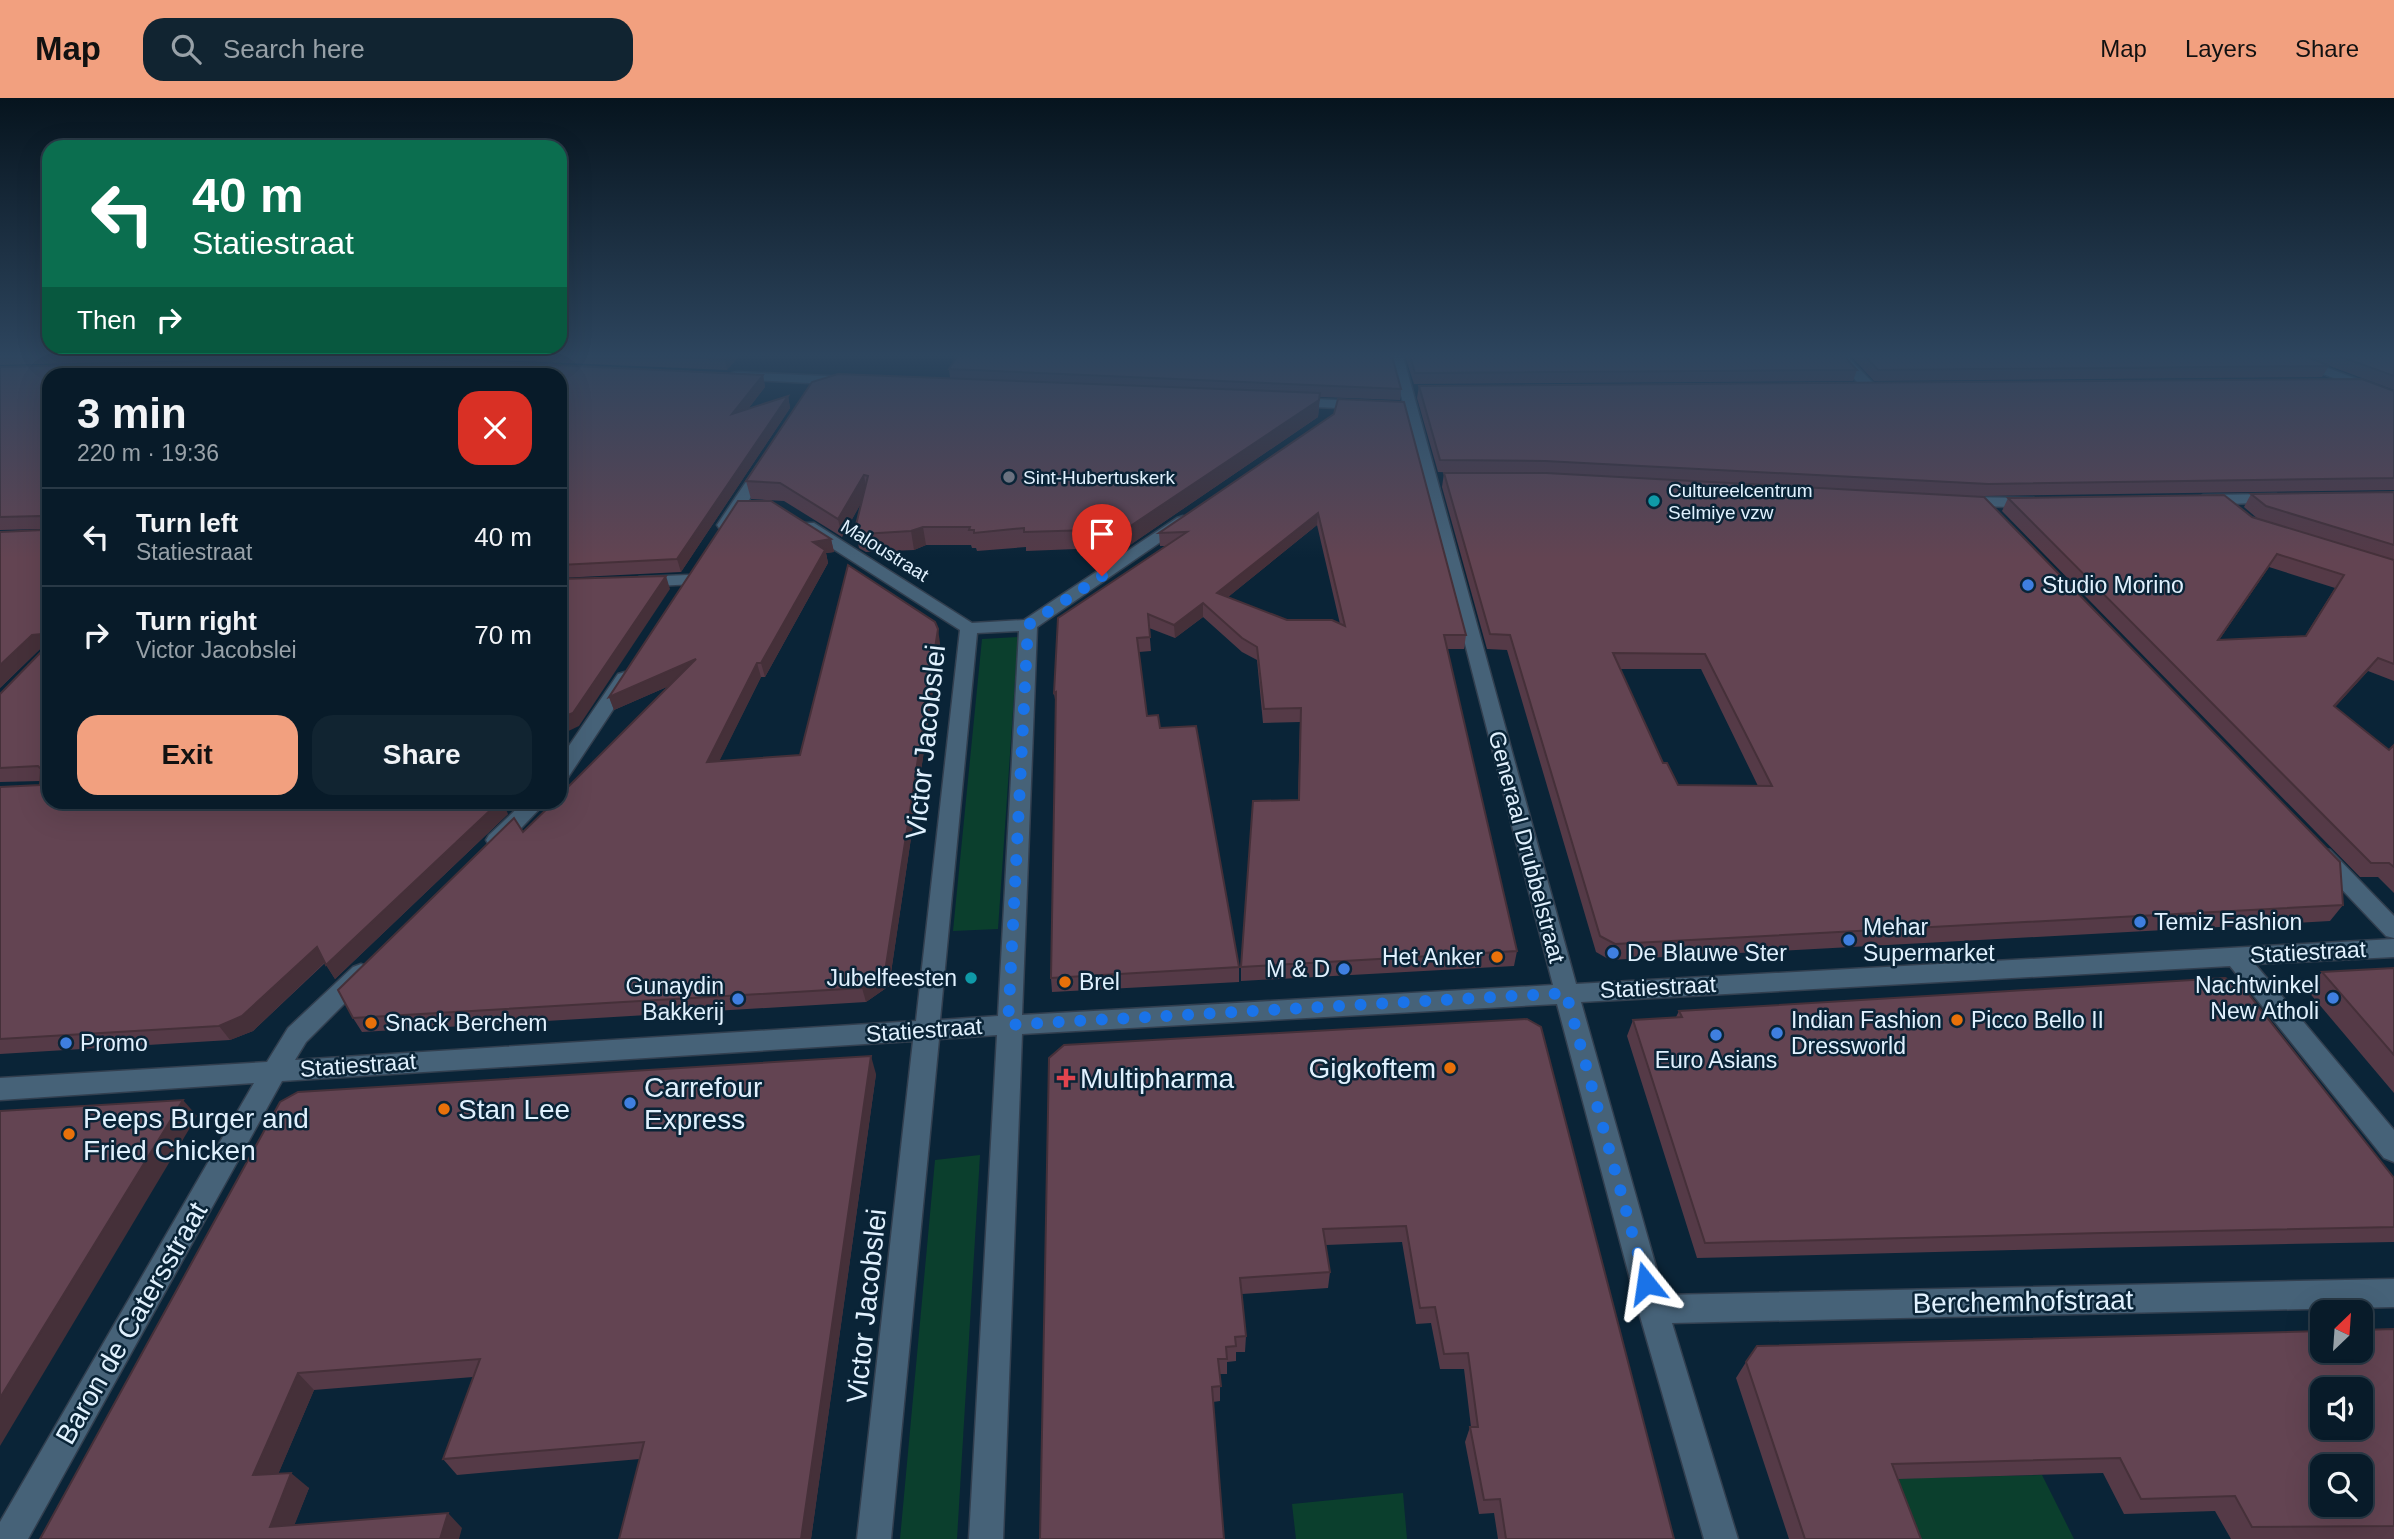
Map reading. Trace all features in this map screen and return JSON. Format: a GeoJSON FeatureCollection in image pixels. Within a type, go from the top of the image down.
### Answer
{"type":"FeatureCollection","features":[{"type":"Feature","properties":{"kind":"street","name":"Generaal Drubbelstraat"},"geometry":{"type":"LineString","coordinates":[[1414,423],[1435,479],[1566,993],[1653,1309],[1721,1539]]}},
{"type":"Feature","properties":{"kind":"street"},"geometry":{"type":"LineString","coordinates":[[716,538],[745,506],[775,449]]}},
{"type":"Feature","properties":{"kind":"street"},"geometry":{"type":"LineString","coordinates":[[2181,500],[2288,499]]}},
{"type":"Feature","properties":{"kind":"street"},"geometry":{"type":"LineString","coordinates":[[2222,500],[2241,516]]}},
{"type":"Feature","properties":{"kind":"street"},"geometry":{"type":"LineString","coordinates":[[1942,501],[1983,504],[2045,503]]}},
{"type":"Feature","properties":{"kind":"street"},"geometry":{"type":"LineString","coordinates":[[1983,504],[2004,526]]}},
{"type":"Feature","properties":{"kind":"street"},"geometry":{"type":"LineString","coordinates":[[986,1539],[1028,625],[1195,512]]}},
{"type":"Feature","properties":{"kind":"street","name":"Maloustraat"},"geometry":{"type":"LineString","coordinates":[[799,520],[969,628]]}},
{"type":"Feature","properties":{"kind":"street"},"geometry":{"type":"LineString","coordinates":[[624,583],[687,581]]}},
{"type":"Feature","properties":{"kind":"street","name":"Victor Jacobslei"},"geometry":{"type":"LineString","coordinates":[[874,1539],[969,628],[1028,625]]}},
{"type":"Feature","properties":{"kind":"street"},"geometry":{"type":"LineString","coordinates":[[567,763],[635,662]]}},
{"type":"Feature","properties":{"kind":"street"},"geometry":{"type":"LineString","coordinates":[[477,860],[529,809]]}},
{"type":"Feature","properties":{"kind":"street"},"geometry":{"type":"LineString","coordinates":[[2313,846],[2394,930]]}},
{"type":"Feature","properties":{"kind":"street","name":"Statiestraat"},"geometry":{"type":"LineString","coordinates":[[0,1089],[1008,1025],[2394,948]]}},
{"type":"Feature","properties":{"kind":"street"},"geometry":{"type":"LineString","coordinates":[[2235,956],[2394,1150]]}},
{"type":"Feature","properties":{"kind":"street","name":"Baron de Catersstraat"},"geometry":{"type":"LineString","coordinates":[[9,1539],[297,1035],[377,957]]}},
{"type":"Feature","properties":{"kind":"street","name":"Berchemhofstraat"},"geometry":{"type":"LineString","coordinates":[[1653,1309],[2394,1293]]}},
{"type":"Feature","properties":{"kind":"green space"},"geometry":{"type":"Polygon","coordinates":[[[1018,637],[998,929],[953,931],[982,639],[1018,637]]]}},
{"type":"Feature","properties":{"kind":"green space"},"geometry":{"type":"Polygon","coordinates":[[[980,1155],[957,1539],[900,1539],[935,1160],[980,1155]]]}},
{"type":"Feature","properties":{"kind":"green space"},"geometry":{"type":"Polygon","coordinates":[[[2042,1475],[2074,1539],[1903,1539],[1880,1479],[2042,1475]]]}},
{"type":"Feature","properties":{"kind":"green space"},"geometry":{"type":"Polygon","coordinates":[[[1403,1493],[1407,1539],[1296,1539],[1292,1504],[1403,1493]]]}},
{"type":"Feature","properties":{"kind":"building"},"geometry":{"type":"Polygon","coordinates":[[[0,423],[42,423],[42,517],[0,517],[0,423]]]}},
{"type":"Feature","properties":{"kind":"building"},"geometry":{"type":"Polygon","coordinates":[[[567,423],[769,423],[677,559],[567,565],[567,423]]]}},
{"type":"Feature","properties":{"kind":"building"},"geometry":{"type":"Polygon","coordinates":[[[785,423],[1284,423],[1126,529],[1024,532],[1024,528],[974,533],[974,530],[969,530],[970,527],[923,527],[911,531],[862,534],[855,529],[868,476],[864,475],[838,519],[780,483],[746,481],[785,423]]]}},
{"type":"Feature","properties":{"kind":"building"},"geometry":{"type":"Polygon","coordinates":[[[1320,423],[1410,423],[1466,635],[1444,635],[1517,951],[1241,967],[1253,801],[1299,800],[1301,708],[1264,709],[1257,647],[1242,638],[1203,603],[1174,625],[1148,614],[1150,637],[1137,638],[1147,716],[1158,715],[1160,728],[1196,726],[1239,967],[1051,978],[1056,692],[1054,693],[1058,618],[1187,532],[1159,533],[1320,423]],[[1318,513],[1217,593],[1287,620],[1332,620],[1345,626],[1318,513]]]}},
{"type":"Feature","properties":{"kind":"building"},"geometry":{"type":"Polygon","coordinates":[[[1430,423],[2394,423],[2394,478],[1988,484],[1545,461],[1440,460],[1430,423]]]}},
{"type":"Feature","properties":{"kind":"building"},"geometry":{"type":"Polygon","coordinates":[[[1444,473],[1546,473],[1984,497],[2340,862],[2343,905],[1615,944],[1600,936],[1510,635],[1490,634],[1444,473]],[[1613,653],[1663,763],[1667,763],[1678,785],[1772,786],[1705,654],[1613,653]]]}},
{"type":"Feature","properties":{"kind":"building"},"geometry":{"type":"Polygon","coordinates":[[[2394,492],[2394,545],[2266,506],[2251,494],[2394,492]]]}},
{"type":"Feature","properties":{"kind":"building"},"geometry":{"type":"Polygon","coordinates":[[[2224,495],[2252,517],[2394,560],[2394,664],[2378,658],[2334,706],[2389,750],[2394,745],[2394,867],[2389,863],[2371,863],[2008,498],[2224,495]],[[2277,554],[2218,640],[2306,636],[2344,575],[2277,554]]]}},
{"type":"Feature","properties":{"kind":"building"},"geometry":{"type":"Polygon","coordinates":[[[738,501],[771,501],[831,539],[813,542],[825,550],[761,663],[757,663],[707,762],[800,755],[848,565],[935,622],[938,629],[885,972],[862,988],[353,1018],[338,990],[514,818],[523,832],[547,809],[567,809],[567,788],[696,659],[609,697],[738,501]]]}},
{"type":"Feature","properties":{"kind":"building"},"geometry":{"type":"Polygon","coordinates":[[[42,530],[42,809],[492,809],[326,965],[317,947],[242,1016],[219,1026],[0,1039],[0,787],[40,785],[41,769],[38,766],[0,768],[0,694],[41,652],[41,634],[32,635],[0,665],[0,532],[42,530]]]}},
{"type":"Feature","properties":{"kind":"building"},"geometry":{"type":"Polygon","coordinates":[[[666,576],[573,713],[567,715],[567,579],[666,576]]]}},
{"type":"Feature","properties":{"kind":"building"},"geometry":{"type":"Polygon","coordinates":[[[2394,968],[2394,1055],[2322,972],[2394,968]]]}},
{"type":"Feature","properties":{"kind":"building"},"geometry":{"type":"Polygon","coordinates":[[[2225,978],[2243,987],[2394,1178],[2394,1227],[1705,1243],[1633,1020],[1682,1017],[1679,1011],[2225,978]]]}},
{"type":"Feature","properties":{"kind":"building"},"geometry":{"type":"Polygon","coordinates":[[[1527,1019],[1541,1027],[1674,1539],[1506,1539],[1500,1499],[1484,1500],[1470,1427],[1478,1427],[1468,1353],[1444,1354],[1435,1307],[1420,1308],[1406,1226],[1323,1229],[1330,1272],[1240,1278],[1246,1336],[1235,1337],[1236,1346],[1226,1347],[1227,1359],[1218,1359],[1221,1386],[1212,1387],[1224,1539],[1040,1539],[1049,1058],[1064,1045],[1527,1019]]]}},
{"type":"Feature","properties":{"kind":"building"},"geometry":{"type":"Polygon","coordinates":[[[871,1056],[801,1539],[619,1539],[644,1442],[443,1459],[480,1359],[298,1373],[253,1475],[291,1473],[270,1527],[448,1513],[440,1539],[40,1539],[280,1102],[298,1092],[871,1056]]]}},
{"type":"Feature","properties":{"kind":"building"},"geometry":{"type":"Polygon","coordinates":[[[183,1100],[0,1398],[0,1111],[183,1100]]]}},
{"type":"Feature","properties":{"kind":"building"},"geometry":{"type":"Polygon","coordinates":[[[2394,1329],[2394,1526],[2252,1527],[2235,1496],[2141,1499],[2120,1458],[1892,1464],[1921,1539],[1805,1539],[1746,1362],[1757,1346],[2310,1331],[2310,1363],[2373,1363],[2373,1330],[2394,1329]]]}},
{"type":"Feature","properties":{"kind":"place","name":"Sint-Hubertuskerk"},"geometry":{"type":"Point","coordinates":[1009,477]}},
{"type":"Feature","properties":{"kind":"place","name":"Cultureelcentrum Selmiye vzw"},"geometry":{"type":"Point","coordinates":[1654,501]}},
{"type":"Feature","properties":{"kind":"place","name":"Studio Morino"},"geometry":{"type":"Point","coordinates":[2028,585]}},
{"type":"Feature","properties":{"kind":"place","name":"Temiz Fashion"},"geometry":{"type":"Point","coordinates":[2140,922]}},
{"type":"Feature","properties":{"kind":"place","name":"Mehar Supermarket"},"geometry":{"type":"Point","coordinates":[1849,940]}},
{"type":"Feature","properties":{"kind":"place","name":"De Blauwe Ster"},"geometry":{"type":"Point","coordinates":[1613,953]}},
{"type":"Feature","properties":{"kind":"place","name":"Het Anker"},"geometry":{"type":"Point","coordinates":[1497,957]}},
{"type":"Feature","properties":{"kind":"place","name":"M & D"},"geometry":{"type":"Point","coordinates":[1344,969]}},
{"type":"Feature","properties":{"kind":"place","name":"Jubelfeesten"},"geometry":{"type":"Point","coordinates":[971,978]}},
{"type":"Feature","properties":{"kind":"place","name":"Brel"},"geometry":{"type":"Point","coordinates":[1065,982]}},
{"type":"Feature","properties":{"kind":"place","name":"Nachtwinkel New Atholi"},"geometry":{"type":"Point","coordinates":[2333,998]}},
{"type":"Feature","properties":{"kind":"place","name":"Gunaydin Bakkerij"},"geometry":{"type":"Point","coordinates":[738,999]}},
{"type":"Feature","properties":{"kind":"place","name":"Picco Bello II"},"geometry":{"type":"Point","coordinates":[1957,1020]}},
{"type":"Feature","properties":{"kind":"place","name":"Snack Berchem"},"geometry":{"type":"Point","coordinates":[371,1023]}},
{"type":"Feature","properties":{"kind":"place","name":"Indian Fashion Dressworld"},"geometry":{"type":"Point","coordinates":[1777,1033]}},
{"type":"Feature","properties":{"kind":"place","name":"Euro Asians"},"geometry":{"type":"Point","coordinates":[1716,1035]}},
{"type":"Feature","properties":{"kind":"place","name":"Promo"},"geometry":{"type":"Point","coordinates":[66,1043]}},
{"type":"Feature","properties":{"kind":"place","name":"Gigkoftem"},"geometry":{"type":"Point","coordinates":[1450,1068]}},
{"type":"Feature","properties":{"kind":"place","name":"Multipharma"},"geometry":{"type":"Point","coordinates":[1066,1078]}},
{"type":"Feature","properties":{"kind":"place","name":"Carrefour Express"},"geometry":{"type":"Point","coordinates":[630,1103]}},
{"type":"Feature","properties":{"kind":"place","name":"Stan Lee"},"geometry":{"type":"Point","coordinates":[444,1109]}},
{"type":"Feature","properties":{"kind":"place","name":"Peeps Burger and Fried Chicken"},"geometry":{"type":"Point","coordinates":[69,1134]}},
{"type":"Feature","properties":{"kind":"route"},"geometry":{"type":"LineString","coordinates":[[1102,576],[1028,625],[1008,1025],[1566,993],[1646,1283]]}}]}
